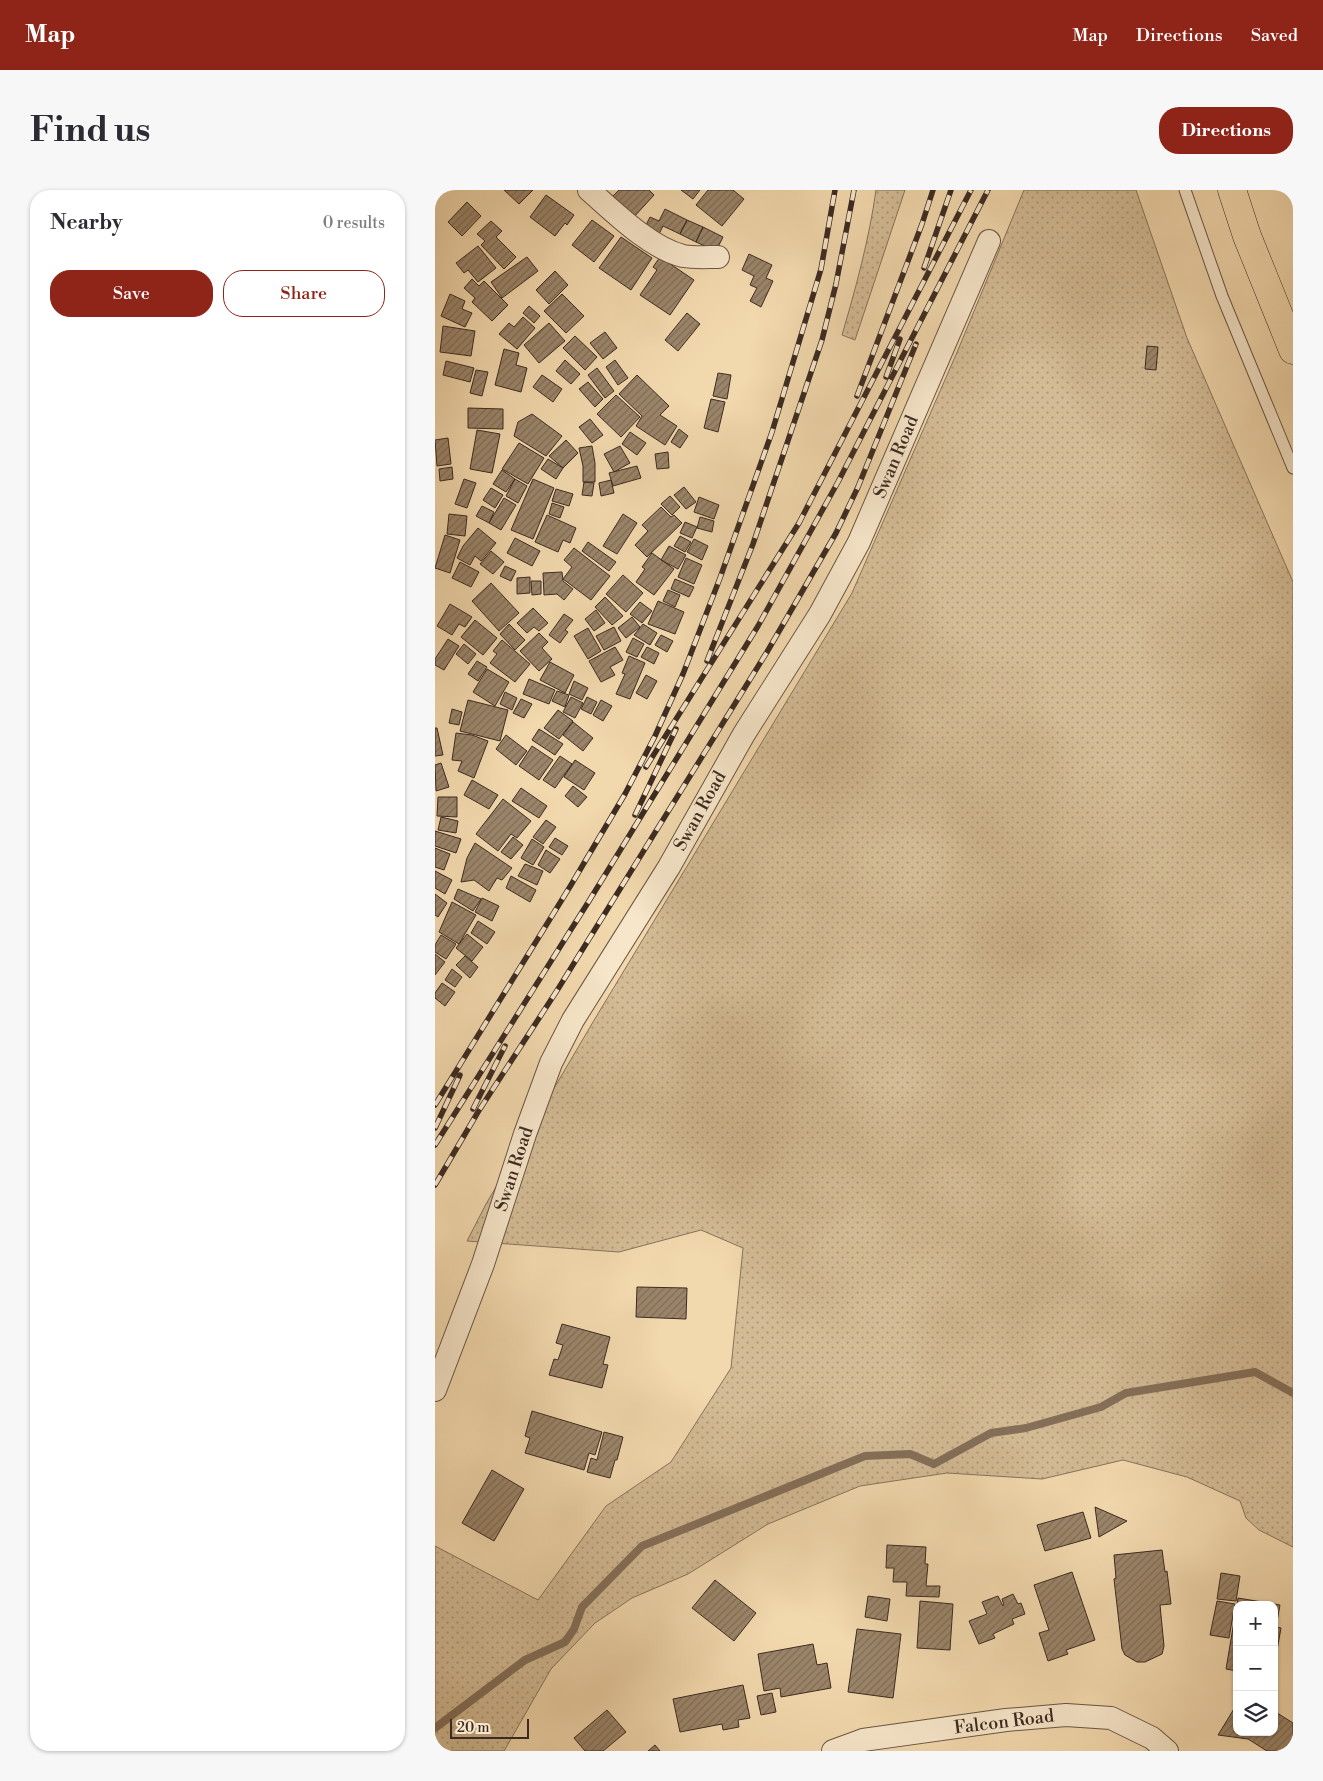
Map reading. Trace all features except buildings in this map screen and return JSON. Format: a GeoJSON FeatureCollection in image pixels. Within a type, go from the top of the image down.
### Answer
{"type":"FeatureCollection","features":[{"type":"Feature","properties":{"kind":"main road"},"geometry":{"type":"LineString","coordinates":[[1232,190],[1247,236],[1293,350]]}},
{"type":"Feature","properties":{"kind":"street"},"geometry":{"type":"LineString","coordinates":[[589,190],[637,232],[672,252],[697,257],[718,257]]}},
{"type":"Feature","properties":{"kind":"street","name":"Swan Road"},"geometry":{"type":"LineString","coordinates":[[435,1390],[483,1264],[525,1134],[551,1063],[573,1020],[669,867],[739,742],[820,614],[855,550],[989,241]]}},
{"type":"Feature","properties":{"kind":"street","name":"Falcon Road"},"geometry":{"type":"LineString","coordinates":[[833,1751],[863,1740],[1006,1720],[1066,1715],[1111,1718],[1153,1738],[1167,1751]]}},
{"type":"Feature","properties":{"kind":"lane"},"geometry":{"type":"LineString","coordinates":[[1185,190],[1222,296],[1293,468]]}},
{"type":"Feature","properties":{"kind":"shaded area"},"geometry":{"type":"Polygon","coordinates":[[[876,190],[905,190],[855,340],[842,335],[862,263],[876,190]]]}},
{"type":"Feature","properties":{"kind":"shaded area"},"geometry":{"type":"Polygon","coordinates":[[[1024,190],[1136,190],[1187,338],[1293,582],[1293,1547],[1259,1530],[1246,1518],[1240,1501],[1187,1477],[1123,1460],[1042,1479],[947,1473],[860,1486],[768,1524],[688,1574],[632,1598],[595,1623],[551,1669],[504,1751],[435,1751],[435,1546],[538,1600],[606,1506],[671,1462],[731,1368],[743,1248],[701,1230],[619,1252],[467,1241],[486,1204],[593,1022],[852,593],[958,350],[1024,190]]]}},
{"type":"Feature","properties":{"kind":"waterway"},"geometry":{"type":"LineString","coordinates":[[435,1728],[525,1660],[565,1642],[574,1629],[582,1607],[642,1546],[865,1456],[910,1454],[934,1464],[991,1433],[1026,1428],[1101,1407],[1126,1393],[1255,1372],[1293,1393]]}},
{"type":"Feature","properties":{"kind":"railway"},"geometry":{"type":"LineString","coordinates":[[435,1105],[625,794],[655,736],[683,674],[720,578],[772,432],[821,269],[835,190]]}},
{"type":"Feature","properties":{"kind":"railway"},"geometry":{"type":"LineString","coordinates":[[707,661],[753,544],[822,340],[836,284],[854,190]]}},
{"type":"Feature","properties":{"kind":"railway"},"geometry":{"type":"LineString","coordinates":[[857,396],[933,190]]}},
{"type":"Feature","properties":{"kind":"railway"},"geometry":{"type":"LineString","coordinates":[[924,268],[951,190]]}},
{"type":"Feature","properties":{"kind":"railway"},"geometry":{"type":"LineString","coordinates":[[646,767],[799,523],[971,190]]}},
{"type":"Feature","properties":{"kind":"railway"},"geometry":{"type":"LineString","coordinates":[[435,1145],[589,901],[758,626],[838,482],[988,190]]}},
{"type":"Feature","properties":{"kind":"railway"},"geometry":{"type":"LineString","coordinates":[[886,377],[900,339]]}},
{"type":"Feature","properties":{"kind":"railway"},"geometry":{"type":"LineString","coordinates":[[435,1185],[478,1112],[558,989],[767,652],[836,533],[858,487],[916,344]]}},
{"type":"Feature","properties":{"kind":"railway"},"geometry":{"type":"LineString","coordinates":[[635,815],[676,729]]}},
{"type":"Feature","properties":{"kind":"railway"},"geometry":{"type":"LineString","coordinates":[[473,1109],[505,1046]]}},
{"type":"Feature","properties":{"kind":"railway"},"geometry":{"type":"LineString","coordinates":[[435,1128],[460,1075]]}}]}
